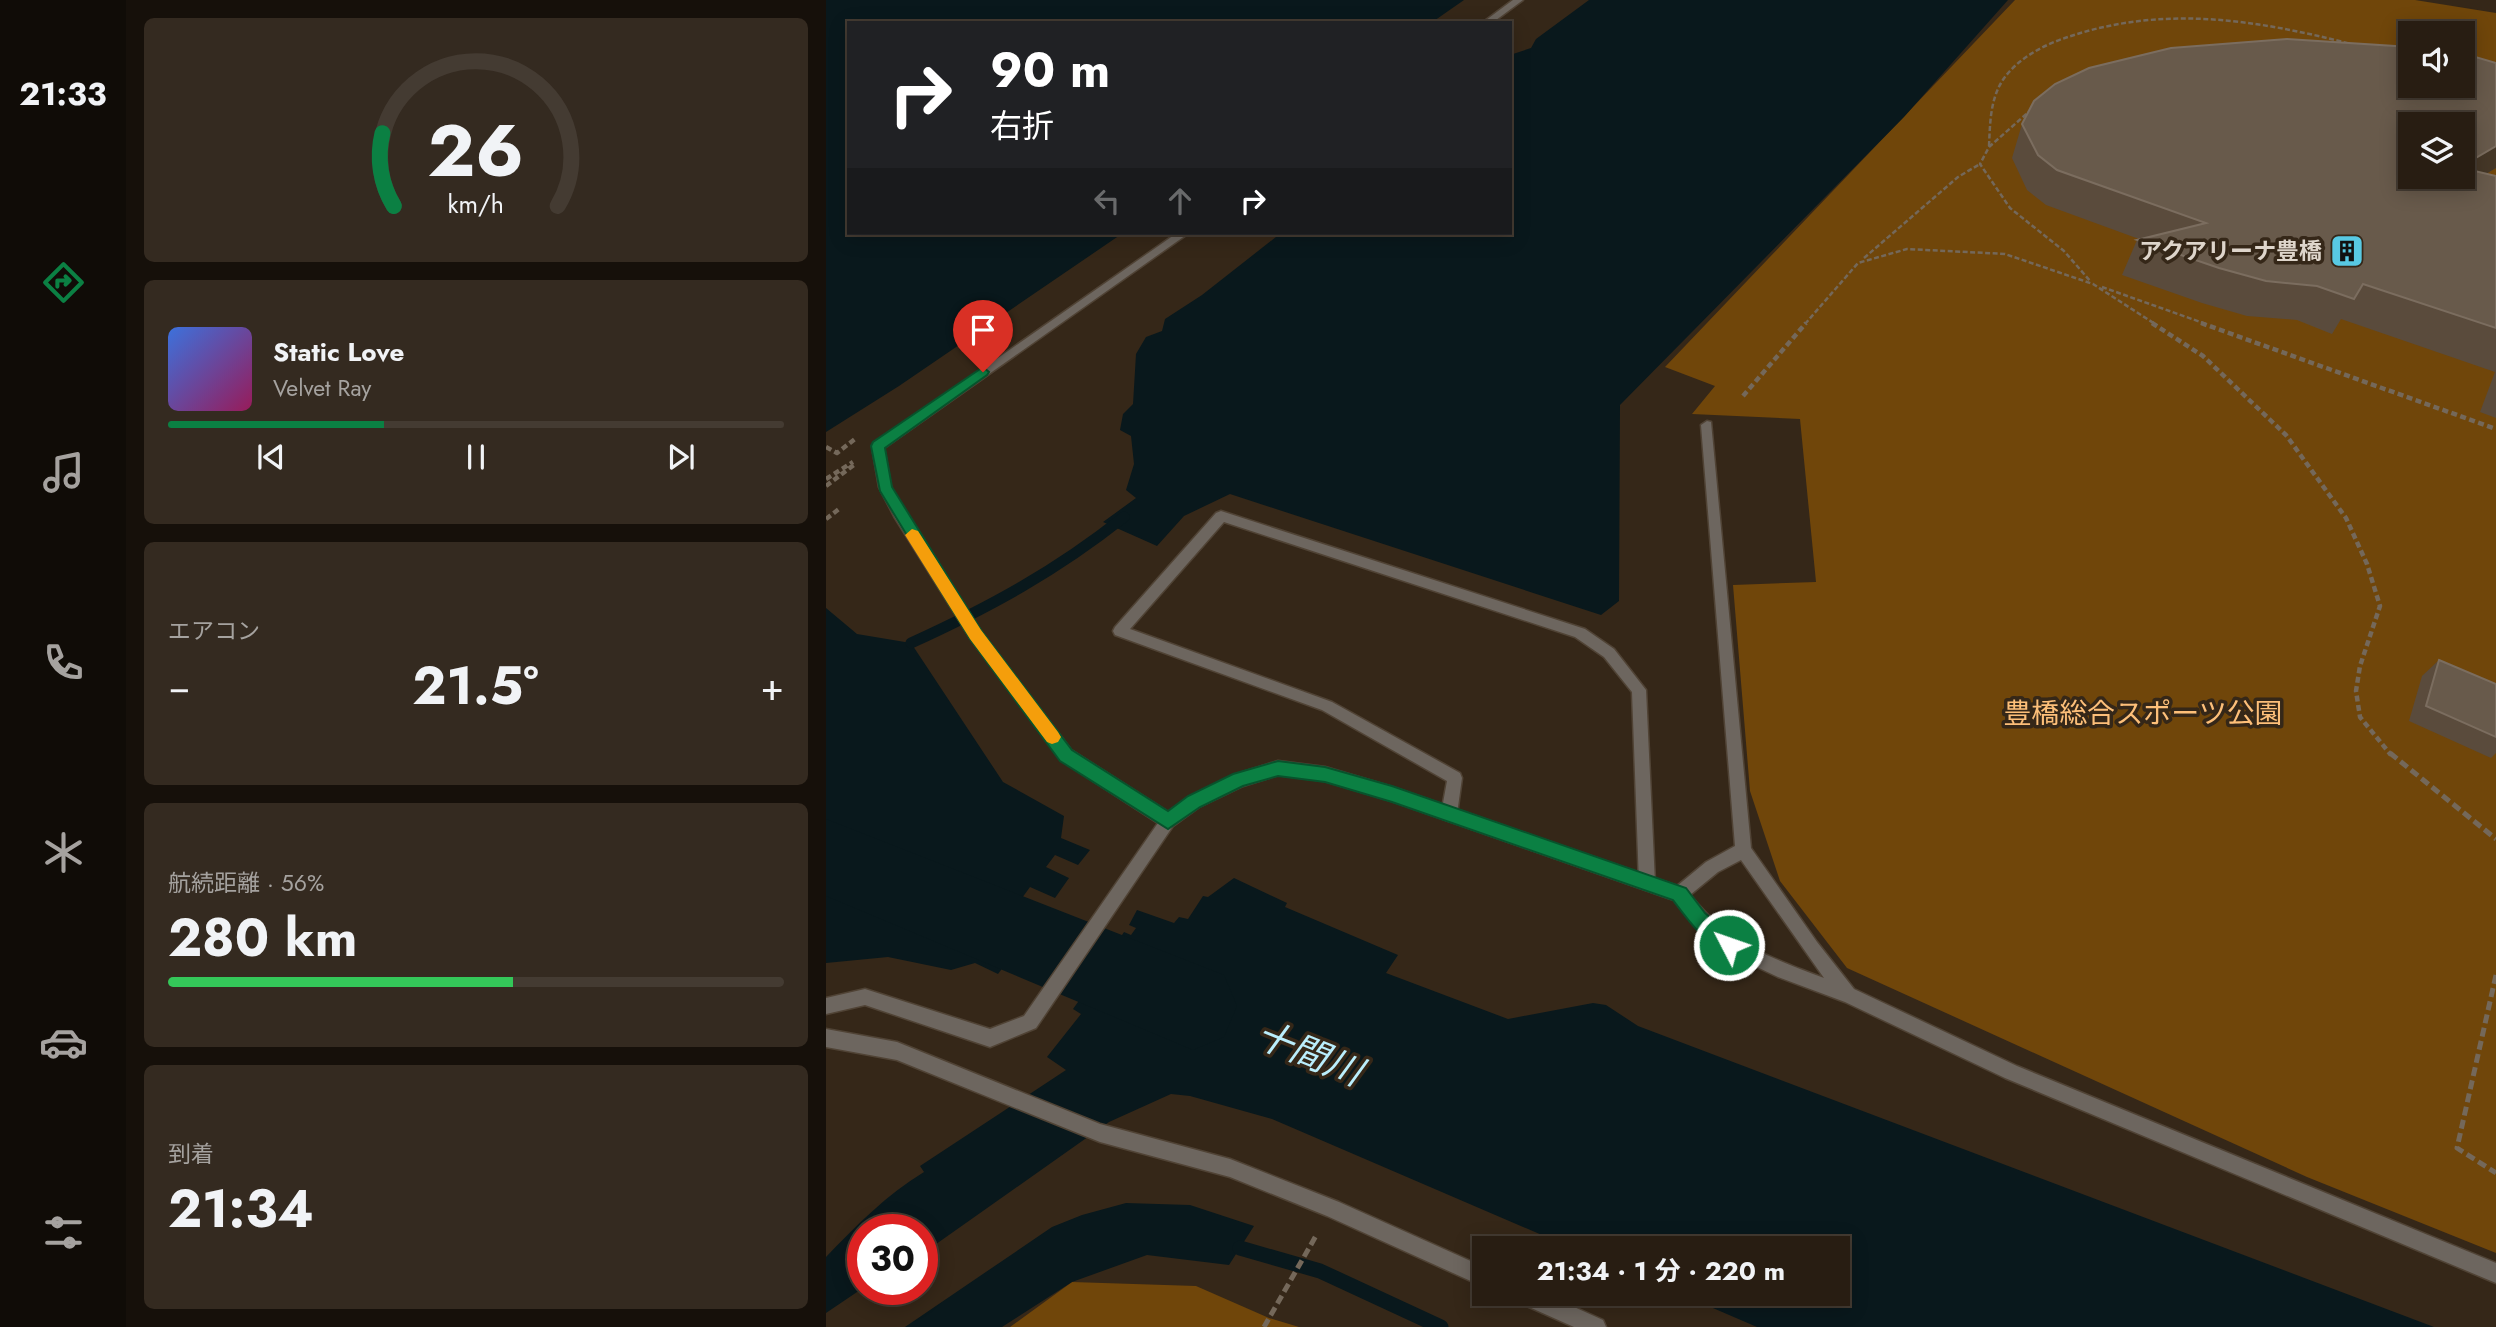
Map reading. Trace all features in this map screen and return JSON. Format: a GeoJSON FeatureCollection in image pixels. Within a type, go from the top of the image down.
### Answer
{"type":"FeatureCollection","features":[{"type":"Feature","properties":{"kind":"street"},"geometry":{"type":"LineString","coordinates":[[1489,21],[1519,0]]}},
{"type":"Feature","properties":{"kind":"street"},"geometry":{"type":"LineString","coordinates":[[1168,821],[1066,755],[975,634],[900,515],[885,487],[878,446],[1181,235]]}},
{"type":"Feature","properties":{"kind":"street"},"geometry":{"type":"LineString","coordinates":[[1707,425],[1743,850],[1799,931],[1849,995]]}},
{"type":"Feature","properties":{"kind":"street"},"geometry":{"type":"LineString","coordinates":[[1449,814],[1455,778],[1327,706],[1120,631],[1221,516],[1580,633],[1609,653],[1639,690],[1647,883]]}},
{"type":"Feature","properties":{"kind":"street"},"geometry":{"type":"LineString","coordinates":[[826,1006],[866,997],[990,1038],[1030,1022],[1168,821],[1194,802],[1228,785],[1278,768],[1325,774],[1679,894],[1699,919],[1729,945],[1784,971],[1849,995],[2011,1072],[2496,1273]]}},
{"type":"Feature","properties":{"kind":"street"},"geometry":{"type":"LineString","coordinates":[[1679,894],[1712,867],[1743,850]]}},
{"type":"Feature","properties":{"kind":"street"},"geometry":{"type":"LineString","coordinates":[[826,1038],[897,1051],[1100,1133],[1230,1168],[1332,1209],[1472,1272]]}},
{"type":"Feature","properties":{"kind":"street"},"geometry":{"type":"LineString","coordinates":[[1549,1306],[1595,1327]]}},
{"type":"Feature","properties":{"kind":"path"},"geometry":{"type":"LineString","coordinates":[[1989,147],[1990,121],[1997,92],[2007,75],[2044,46],[2103,25],[2161,18],[2222,19],[2282,27],[2353,45]]}},
{"type":"Feature","properties":{"kind":"path"},"geometry":{"type":"LineString","coordinates":[[1743,396],[1858,263],[1958,177],[1980,164],[1989,147],[2033,108]]}},
{"type":"Feature","properties":{"kind":"path"},"geometry":{"type":"LineString","coordinates":[[1980,164],[2010,208],[2064,251],[2093,284],[2203,356],[2286,435],[2319,478],[2351,529],[2367,564],[2380,607],[2360,666],[2356,691],[2360,717],[2392,756],[2496,839]]}},
{"type":"Feature","properties":{"kind":"path"},"geometry":{"type":"LineString","coordinates":[[1858,263],[1907,249],[2005,254],[2496,429]]}},
{"type":"Feature","properties":{"kind":"path"},"geometry":{"type":"LineString","coordinates":[[826,519],[839,509]]}},
{"type":"Feature","properties":{"kind":"path"},"geometry":{"type":"LineString","coordinates":[[2496,975],[2457,1148],[2496,1173]]}},
{"type":"Feature","properties":{"kind":"path"},"geometry":{"type":"LineString","coordinates":[[1264,1327],[1332,1209]]}},
{"type":"Feature","properties":{"kind":"green space","name":"豊橋総合スポーツ公園"},"geometry":{"type":"Polygon","coordinates":[[[2015,0],[2415,0],[2496,13],[2496,1253],[2307,1177],[1847,968],[1780,881],[1750,791],[1733,585],[1816,582],[1800,419],[1692,414],[1715,386],[1665,367],[2015,0]]]}},
{"type":"Feature","properties":{"kind":"green space"},"geometry":{"type":"Polygon","coordinates":[[[1072,1282],[1196,1286],[1269,1318],[1299,1327],[1010,1327],[1072,1282]]]}},
{"type":"Feature","properties":{"kind":"water"},"geometry":{"type":"Polygon","coordinates":[[[826,0],[1464,0],[1434,21],[847,21],[847,235],[1120,235],[899,386],[826,432],[826,0]]]}},
{"type":"Feature","properties":{"kind":"water"},"geometry":{"type":"Polygon","coordinates":[[[1589,0],[2008,0],[1904,117],[1620,405],[1619,601],[1601,615],[1230,494],[1184,516],[1157,546],[1103,522],[1136,498],[1126,490],[1134,464],[1131,436],[1120,430],[1123,414],[1133,404],[1136,354],[1146,337],[1162,331],[1165,319],[1202,295],[1278,235],[1512,235],[1512,54],[1531,48],[1536,39],[1589,0]]]}},
{"type":"Feature","properties":{"kind":"water"},"geometry":{"type":"Polygon","coordinates":[[[826,608],[857,634],[911,643],[1003,782],[1064,816],[1061,838],[1090,850],[1078,865],[1055,855],[1046,867],[1069,878],[1055,898],[1030,887],[1022,898],[1047,908],[1036,923],[1012,911],[1005,920],[1029,931],[1019,945],[993,934],[985,945],[1010,958],[998,974],[975,963],[951,970],[888,957],[826,963],[826,608]]]}},
{"type":"Feature","properties":{"kind":"water"},"geometry":{"type":"Polygon","coordinates":[[[1234,878],[1287,903],[1285,907],[1398,955],[1386,973],[1508,1019],[1593,1003],[1606,1005],[1638,1026],[2434,1327],[1757,1327],[1708,1306],[1850,1306],[1850,1236],[1544,1236],[1272,1119],[1190,1096],[1171,1094],[1109,1122],[938,1243],[938,1214],[870,1214],[924,1172],[920,1166],[1066,1070],[1047,1057],[1081,1014],[1073,1009],[1088,988],[1094,990],[1100,983],[1094,979],[1106,960],[1114,963],[1119,955],[1110,953],[1124,932],[1131,935],[1136,928],[1129,925],[1137,910],[1174,923],[1179,917],[1188,919],[1203,896],[1208,897],[1234,878]]]}},
{"type":"Feature","properties":{"kind":"water"},"geometry":{"type":"Polygon","coordinates":[[[1126,1203],[1190,1205],[1254,1226],[1229,1265],[1147,1255],[1072,1282],[1002,1327],[905,1327],[1052,1227],[1082,1215],[1126,1203]]]}},
{"type":"Feature","properties":{"kind":"water"},"geometry":{"type":"Polygon","coordinates":[[[847,1235],[847,1299],[826,1313],[826,1257],[847,1235]]]}},
{"type":"Feature","properties":{"kind":"building","name":"アクアリーナ豊橋"},"geometry":{"type":"Polygon","coordinates":[[[2287,39],[2398,46],[2398,98],[2475,98],[2475,57],[2496,63],[2496,146],[2475,158],[2475,112],[2398,112],[2398,189],[2475,189],[2475,171],[2496,176],[2496,328],[2363,284],[2354,299],[2317,286],[2266,281],[2137,240],[2206,223],[2057,170],[2038,155],[2022,124],[2034,101],[2055,84],[2089,68],[2171,48],[2287,39]]]}},
{"type":"Feature","properties":{"kind":"building"},"geometry":{"type":"Polygon","coordinates":[[[2439,660],[2496,684],[2496,737],[2426,706],[2439,660]]]}},
{"type":"Feature","properties":{"kind":"waterway"},"geometry":{"type":"LineString","coordinates":[[911,643],[1022,587],[1124,517]]}},
{"type":"Feature","properties":{"kind":"waterway","name":"十間川"},"geometry":{"type":"LineString","coordinates":[[826,857],[1193,1006]]}},
{"type":"Feature","properties":{"kind":"waterway"},"geometry":{"type":"LineString","coordinates":[[1240,1248],[1320,1271],[1441,1327]]}},
{"type":"Feature","properties":{"kind":"slow traffic"},"geometry":{"type":"LineString","coordinates":[[912,535],[975,634],[1052,737]]}},
{"type":"Feature","properties":{"kind":"place","name":"アクアリーナ豊橋"},"geometry":{"type":"Point","coordinates":[2347,251]}},
{"type":"Feature","properties":{"kind":"route"},"geometry":{"type":"LineString","coordinates":[[983,372],[878,446],[885,487],[975,634],[1066,755],[1168,821],[1194,802],[1239,780],[1278,768],[1325,774],[1392,794],[1679,894],[1699,919],[1729,945]]}}]}
